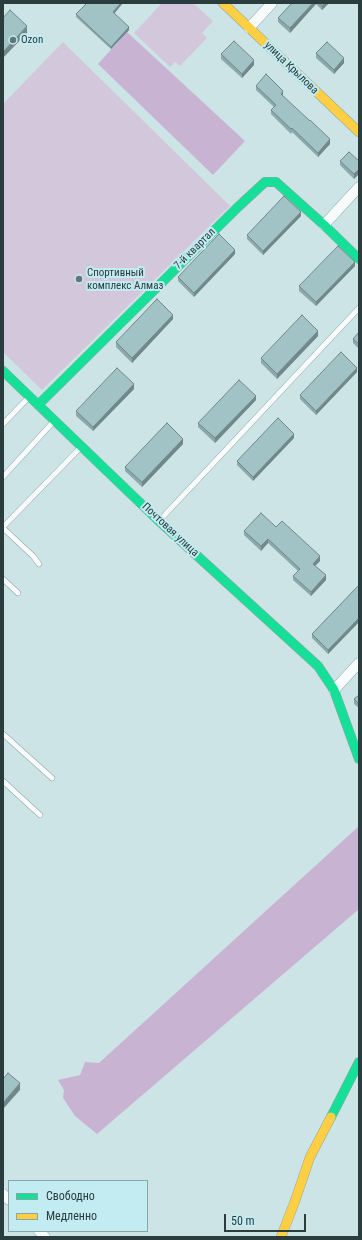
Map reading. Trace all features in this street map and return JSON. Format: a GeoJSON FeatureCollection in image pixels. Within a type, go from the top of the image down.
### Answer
{"type":"FeatureCollection","features":[{"type":"Feature","properties":{"kind":"street","name":"улица Крылова"},"geometry":{"type":"LineString","coordinates":[[223,3],[359,132]]}},
{"type":"Feature","properties":{"kind":"street"},"geometry":{"type":"LineString","coordinates":[[249,28],[272,3]]}},
{"type":"Feature","properties":{"kind":"street","name":"7-й квартал"},"geometry":{"type":"LineString","coordinates":[[38,405],[265,182],[276,182],[359,259]]}},
{"type":"Feature","properties":{"kind":"street"},"geometry":{"type":"LineString","coordinates":[[324,225],[359,187]]}},
{"type":"Feature","properties":{"kind":"street","name":"Почтовая улица"},"geometry":{"type":"LineString","coordinates":[[4,374],[30,396],[159,521],[318,666],[334,690],[357,747],[359,759]]}},
{"type":"Feature","properties":{"kind":"street"},"geometry":{"type":"LineString","coordinates":[[334,690],[359,663]]}},
{"type":"Feature","properties":{"kind":"street"},"geometry":{"type":"LineString","coordinates":[[281,1237],[310,1157],[359,1062]]}},
{"type":"Feature","properties":{"kind":"lane"},"geometry":{"type":"LineString","coordinates":[[159,521],[359,308]]}},
{"type":"Feature","properties":{"kind":"lane"},"geometry":{"type":"LineString","coordinates":[[3,424],[30,396]]}},
{"type":"Feature","properties":{"kind":"lane"},"geometry":{"type":"LineString","coordinates":[[3,477],[55,420]]}},
{"type":"Feature","properties":{"kind":"lane"},"geometry":{"type":"LineString","coordinates":[[40,564],[3,528],[82,446]]}},
{"type":"Feature","properties":{"kind":"lane"},"geometry":{"type":"LineString","coordinates":[[3,579],[18,593]]}},
{"type":"Feature","properties":{"kind":"lane"},"geometry":{"type":"LineString","coordinates":[[3,734],[52,778]]}},
{"type":"Feature","properties":{"kind":"lane"},"geometry":{"type":"LineString","coordinates":[[3,781],[40,815]]}},
{"type":"Feature","properties":{"kind":"shaded area"},"geometry":{"type":"Polygon","coordinates":[[[162,3],[193,3],[213,21],[202,33],[207,38],[180,66],[175,62],[170,67],[134,33],[162,3]]]}},
{"type":"Feature","properties":{"kind":"shaded area"},"geometry":{"type":"Polygon","coordinates":[[[127,32],[245,141],[213,175],[98,64],[127,32]]]}},
{"type":"Feature","properties":{"kind":"shaded area","name":"Спортивный комплекс Алмаз"},"geometry":{"type":"Polygon","coordinates":[[[63,42],[230,206],[42,390],[3,352],[3,104],[63,42]]]}},
{"type":"Feature","properties":{"kind":"shaded area"},"geometry":{"type":"Polygon","coordinates":[[[359,826],[359,909],[97,1134],[75,1116],[63,1098],[64,1090],[58,1080],[80,1075],[85,1062],[99,1063],[359,826]]]}},
{"type":"Feature","properties":{"kind":"building"},"geometry":{"type":"Polygon","coordinates":[[[87,3],[121,3],[113,12],[129,27],[111,47],[76,14],[87,3]]]}},
{"type":"Feature","properties":{"kind":"building"},"geometry":{"type":"Polygon","coordinates":[[[292,3],[313,3],[290,28],[278,18],[292,3]]]}},
{"type":"Feature","properties":{"kind":"building"},"geometry":{"type":"Polygon","coordinates":[[[10,10],[27,26],[3,52],[3,18],[10,10]]]}},
{"type":"Feature","properties":{"kind":"building"},"geometry":{"type":"Polygon","coordinates":[[[234,41],[254,60],[242,74],[221,54],[234,41]]]}},
{"type":"Feature","properties":{"kind":"building"},"geometry":{"type":"Polygon","coordinates":[[[327,42],[344,58],[334,70],[316,53],[327,42]]]}},
{"type":"Feature","properties":{"kind":"building"},"geometry":{"type":"Polygon","coordinates":[[[266,74],[283,91],[281,94],[330,139],[318,153],[271,110],[276,105],[256,86],[266,74]]]}},
{"type":"Feature","properties":{"kind":"building"},"geometry":{"type":"Polygon","coordinates":[[[349,152],[359,161],[359,169],[354,174],[340,161],[349,152]]]}},
{"type":"Feature","properties":{"kind":"building"},"geometry":{"type":"Polygon","coordinates":[[[284,196],[301,212],[263,251],[247,235],[284,196]]]}},
{"type":"Feature","properties":{"kind":"building"},"geometry":{"type":"Polygon","coordinates":[[[219,234],[235,250],[194,293],[178,277],[219,234]]]}},
{"type":"Feature","properties":{"kind":"building"},"geometry":{"type":"Polygon","coordinates":[[[338,246],[355,262],[316,302],[299,286],[338,246]]]}},
{"type":"Feature","properties":{"kind":"building"},"geometry":{"type":"Polygon","coordinates":[[[157,299],[173,315],[132,358],[116,342],[157,299]]]}},
{"type":"Feature","properties":{"kind":"building"},"geometry":{"type":"Polygon","coordinates":[[[302,315],[318,331],[277,374],[261,358],[302,315]]]}},
{"type":"Feature","properties":{"kind":"building"},"geometry":{"type":"Polygon","coordinates":[[[359,332],[359,344],[353,339],[359,332]]]}},
{"type":"Feature","properties":{"kind":"building"},"geometry":{"type":"Polygon","coordinates":[[[341,352],[357,368],[316,411],[300,395],[341,352]]]}},
{"type":"Feature","properties":{"kind":"building"},"geometry":{"type":"Polygon","coordinates":[[[117,368],[134,384],[93,427],[76,411],[117,368]]]}},
{"type":"Feature","properties":{"kind":"building"},"geometry":{"type":"Polygon","coordinates":[[[239,380],[256,396],[215,438],[198,423],[239,380]]]}},
{"type":"Feature","properties":{"kind":"building"},"geometry":{"type":"Polygon","coordinates":[[[278,418],[294,434],[253,477],[237,461],[278,418]]]}},
{"type":"Feature","properties":{"kind":"building"},"geometry":{"type":"Polygon","coordinates":[[[167,423],[183,439],[142,482],[125,467],[167,423]]]}},
{"type":"Feature","properties":{"kind":"building"},"geometry":{"type":"Polygon","coordinates":[[[261,513],[276,527],[282,521],[320,556],[313,564],[326,575],[311,592],[293,576],[300,569],[268,539],[261,546],[244,531],[261,513]]]}},
{"type":"Feature","properties":{"kind":"building"},"geometry":{"type":"Polygon","coordinates":[[[359,585],[359,618],[328,650],[312,634],[359,585]]]}},
{"type":"Feature","properties":{"kind":"building"},"geometry":{"type":"Polygon","coordinates":[[[359,695],[359,704],[354,699],[359,695]]]}},
{"type":"Feature","properties":{"kind":"building"},"geometry":{"type":"Polygon","coordinates":[[[8,1073],[20,1083],[3,1103],[3,1079],[8,1073]]]}},
{"type":"Feature","properties":{"kind":"traffic: fast"},"geometry":{"type":"LineString","coordinates":[[38,405],[265,182],[276,182],[359,259]]}},
{"type":"Feature","properties":{"kind":"traffic: fast"},"geometry":{"type":"LineString","coordinates":[[3,371],[159,521],[318,666],[334,690],[359,759]]}},
{"type":"Feature","properties":{"kind":"traffic: fast"},"geometry":{"type":"LineString","coordinates":[[331,1117],[359,1062]]}},
{"type":"Feature","properties":{"kind":"traffic: slow"},"geometry":{"type":"LineString","coordinates":[[223,3],[359,132]]}},
{"type":"Feature","properties":{"kind":"traffic: slow"},"geometry":{"type":"LineString","coordinates":[[281,1237],[310,1157],[331,1117]]}},
{"type":"Feature","properties":{"kind":"place","name":"Ozon"},"geometry":{"type":"Point","coordinates":[13,40]}},
{"type":"Feature","properties":{"kind":"place","name":"Спортивный комплекс Алмаз"},"geometry":{"type":"Point","coordinates":[79,279]}}]}
